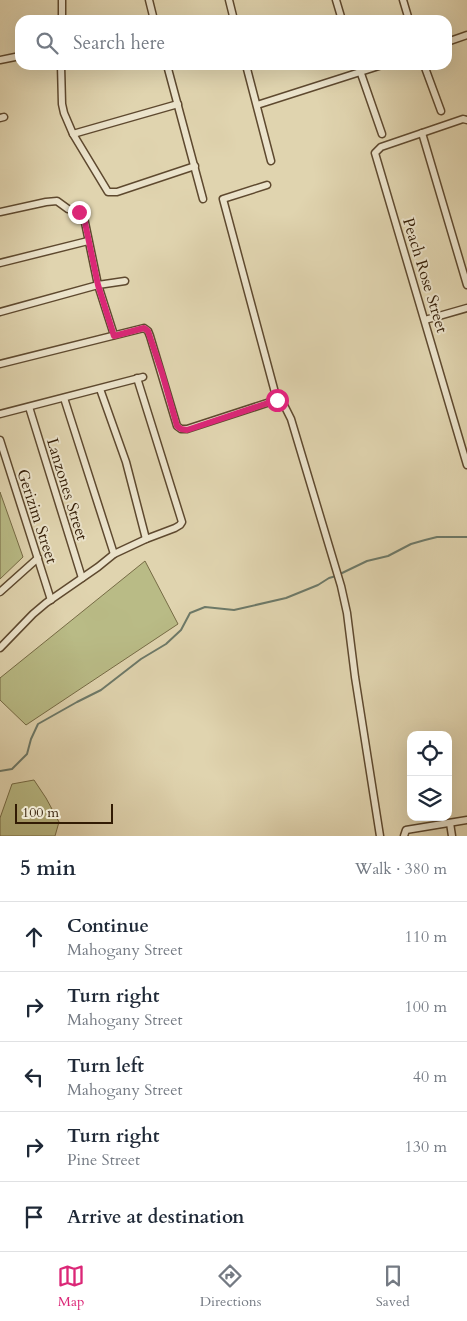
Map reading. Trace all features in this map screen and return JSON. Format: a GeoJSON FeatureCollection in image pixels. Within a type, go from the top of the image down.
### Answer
{"type":"FeatureCollection","features":[{"type":"Feature","properties":{"kind":"street"},"geometry":{"type":"LineString","coordinates":[[62,0],[62,15]]}},
{"type":"Feature","properties":{"kind":"street"},"geometry":{"type":"LineString","coordinates":[[149,0],[153,15]]}},
{"type":"Feature","properties":{"kind":"street"},"geometry":{"type":"LineString","coordinates":[[229,0],[233,15]]}},
{"type":"Feature","properties":{"kind":"street"},"geometry":{"type":"LineString","coordinates":[[336,0],[340,15]]}},
{"type":"Feature","properties":{"kind":"street"},"geometry":{"type":"LineString","coordinates":[[403,0],[408,15]]}},
{"type":"Feature","properties":{"kind":"street"},"geometry":{"type":"LineString","coordinates":[[452,40],[467,35]]}},
{"type":"Feature","properties":{"kind":"street"},"geometry":{"type":"LineString","coordinates":[[0,60],[15,57]]}},
{"type":"Feature","properties":{"kind":"street"},"geometry":{"type":"LineString","coordinates":[[61,70],[64,114],[73,134],[108,192],[117,192],[194,166]]}},
{"type":"Feature","properties":{"kind":"street"},"geometry":{"type":"LineString","coordinates":[[168,70],[203,199]]}},
{"type":"Feature","properties":{"kind":"street"},"geometry":{"type":"LineString","coordinates":[[247,70],[271,161]]}},
{"type":"Feature","properties":{"kind":"street"},"geometry":{"type":"LineString","coordinates":[[257,105],[367,70]]}},
{"type":"Feature","properties":{"kind":"street"},"geometry":{"type":"LineString","coordinates":[[426,70],[441,111]]}},
{"type":"Feature","properties":{"kind":"street"},"geometry":{"type":"LineString","coordinates":[[361,72],[382,134]]}},
{"type":"Feature","properties":{"kind":"street"},"geometry":{"type":"LineString","coordinates":[[73,134],[178,104]]}},
{"type":"Feature","properties":{"kind":"street"},"geometry":{"type":"LineString","coordinates":[[467,120],[462,119],[422,133],[467,285]]}},
{"type":"Feature","properties":{"kind":"street","name":"Peach Rose Street"},"geometry":{"type":"LineString","coordinates":[[422,133],[381,147],[376,151],[376,155],[467,464]]}},
{"type":"Feature","properties":{"kind":"street"},"geometry":{"type":"LineString","coordinates":[[267,185],[223,199],[277,400]]}},
{"type":"Feature","properties":{"kind":"street"},"geometry":{"type":"LineString","coordinates":[[0,212],[57,201],[68,209],[83,213],[98,285],[114,336]]}},
{"type":"Feature","properties":{"kind":"street"},"geometry":{"type":"LineString","coordinates":[[0,263],[88,242]]}},
{"type":"Feature","properties":{"kind":"street"},"geometry":{"type":"LineString","coordinates":[[0,312],[98,285],[125,281]]}},
{"type":"Feature","properties":{"kind":"street"},"geometry":{"type":"LineString","coordinates":[[425,320],[467,308]]}},
{"type":"Feature","properties":{"kind":"street"},"geometry":{"type":"LineString","coordinates":[[0,364],[144,328],[148,331],[177,426],[181,429],[187,430],[277,400],[283,403],[291,419],[341,586],[347,614],[380,836]]}},
{"type":"Feature","properties":{"kind":"street"},"geometry":{"type":"LineString","coordinates":[[0,414],[140,378],[182,522],[174,528],[114,554],[33,614],[0,648]]}},
{"type":"Feature","properties":{"kind":"street"},"geometry":{"type":"LineString","coordinates":[[100,389],[126,462],[146,539]]}},
{"type":"Feature","properties":{"kind":"street"},"geometry":{"type":"LineString","coordinates":[[64,398],[114,554]]}},
{"type":"Feature","properties":{"kind":"street","name":"Lanzones Street"},"geometry":{"type":"LineString","coordinates":[[28,407],[82,578]]}},
{"type":"Feature","properties":{"kind":"street","name":"Gerizim Street"},"geometry":{"type":"LineString","coordinates":[[0,440],[1,450],[51,600]]}},
{"type":"Feature","properties":{"kind":"street"},"geometry":{"type":"LineString","coordinates":[[0,592],[38,558]]}},
{"type":"Feature","properties":{"kind":"street"},"geometry":{"type":"LineString","coordinates":[[404,836],[406,830],[467,820]]}},
{"type":"Feature","properties":{"kind":"street"},"geometry":{"type":"LineString","coordinates":[[450,823],[452,836]]}},
{"type":"Feature","properties":{"kind":"green space"},"geometry":{"type":"Polygon","coordinates":[[[0,492],[23,557],[0,579],[0,492]]]}},
{"type":"Feature","properties":{"kind":"green space"},"geometry":{"type":"Polygon","coordinates":[[[145,561],[178,624],[26,725],[0,700],[0,678],[145,561]]]}},
{"type":"Feature","properties":{"kind":"green space"},"geometry":{"type":"Polygon","coordinates":[[[34,780],[59,822],[55,836],[0,836],[0,818],[12,784],[34,780]]]}},
{"type":"Feature","properties":{"kind":"waterway"},"geometry":{"type":"LineString","coordinates":[[340,574],[367,561],[388,556],[411,544],[437,537],[467,537]]}},
{"type":"Feature","properties":{"kind":"waterway"},"geometry":{"type":"LineString","coordinates":[[0,771],[12,769],[27,754],[38,724],[101,690],[141,659],[166,644],[181,630],[190,613],[205,607],[234,610],[286,598],[336,576]]}},
{"type":"Feature","properties":{"kind":"route"},"geometry":{"type":"LineString","coordinates":[[79,212],[83,213],[98,285],[114,336],[144,328],[148,331],[177,426],[187,430],[277,400]]}}]}
